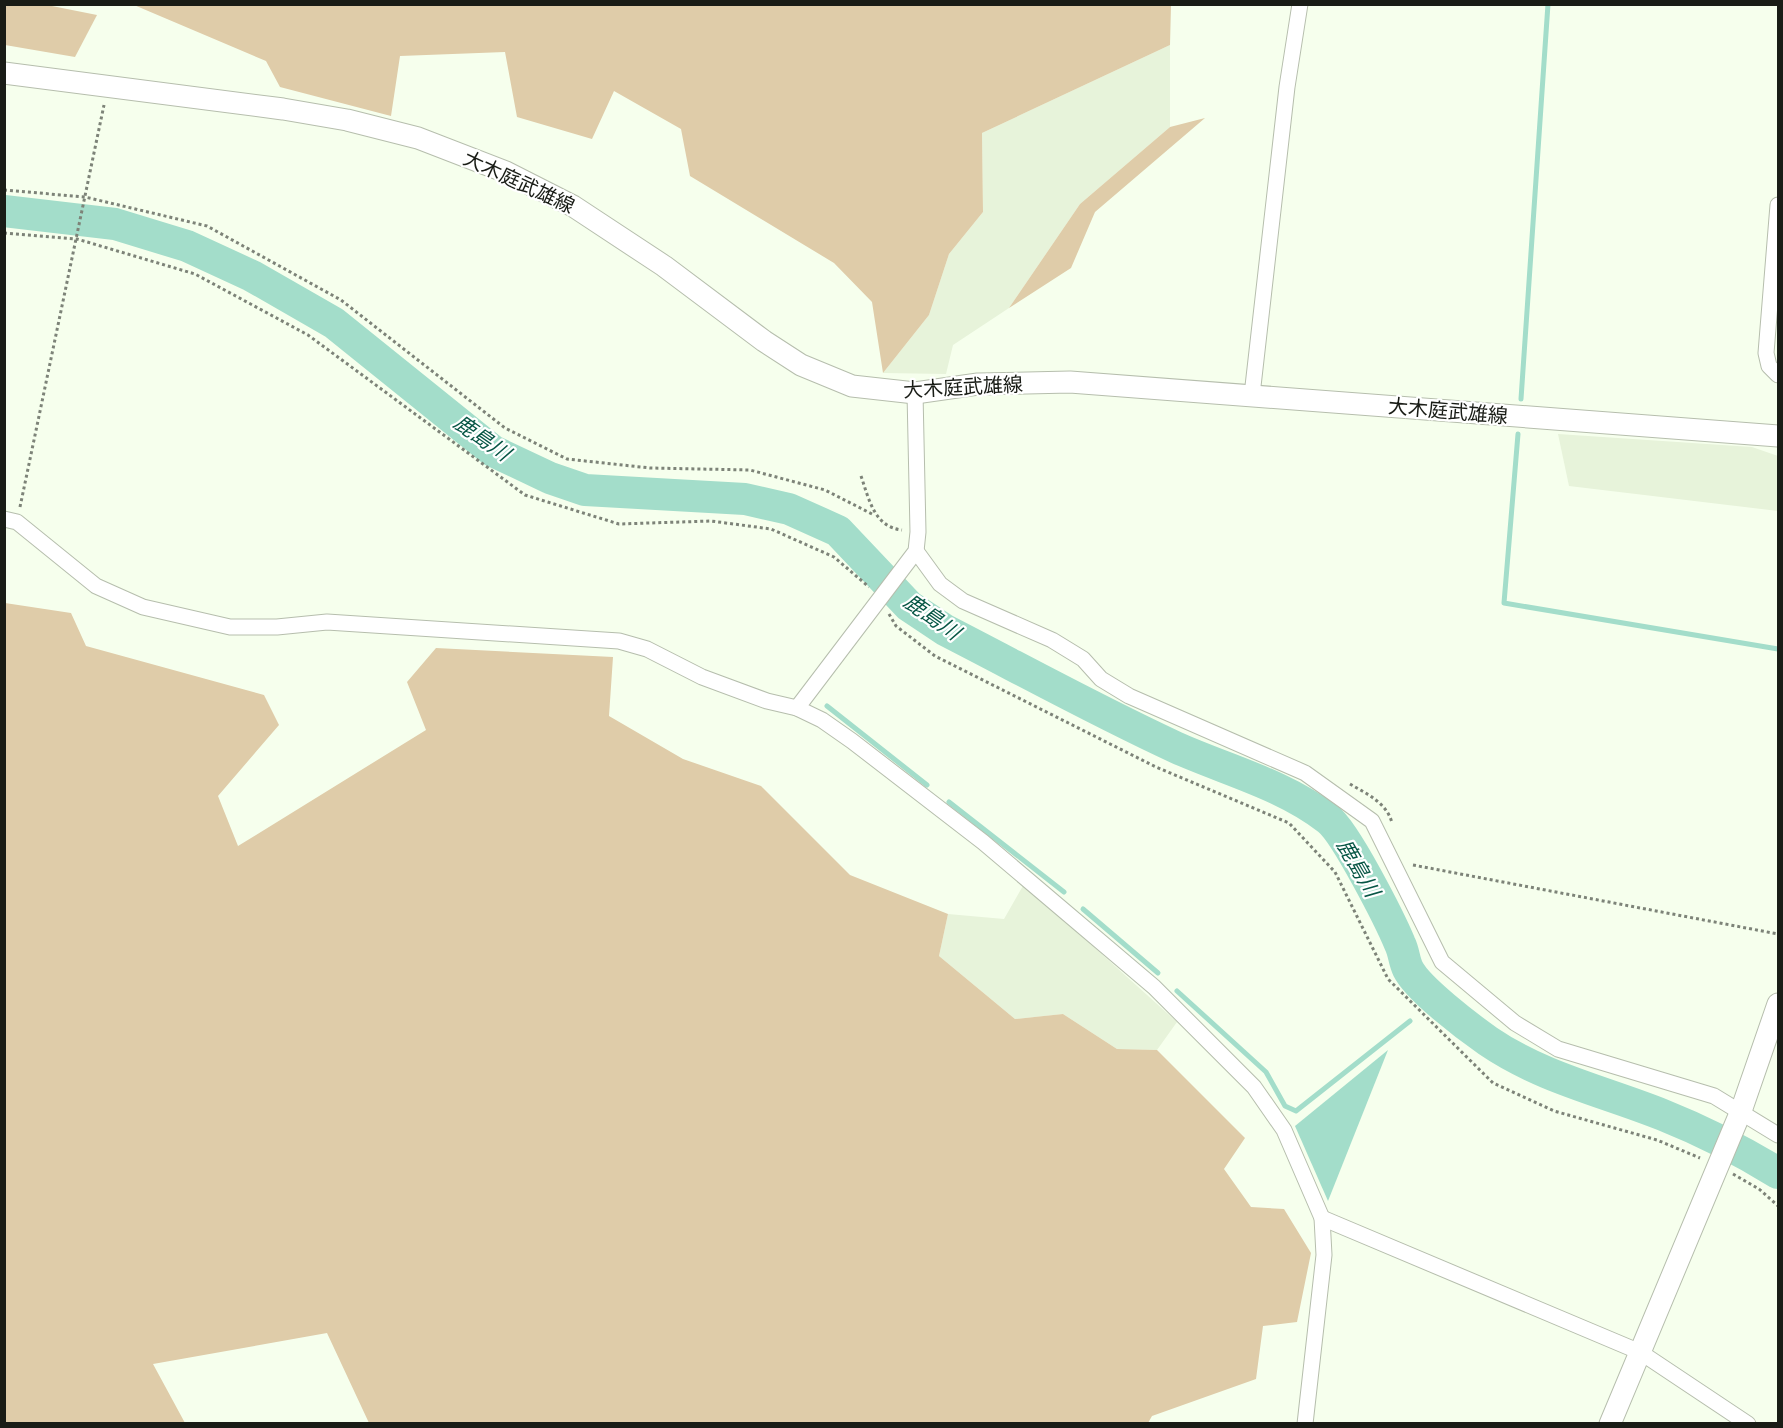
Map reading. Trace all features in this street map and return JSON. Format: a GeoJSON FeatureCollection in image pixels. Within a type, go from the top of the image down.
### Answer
{"type":"FeatureCollection","features":[{"type":"Feature","properties":{"kind":"main road","name":"大木庭武雄線"},"geometry":{"type":"LineString","coordinates":[[4,73],[284,109],[347,120],[418,138],[506,172],[573,206],[664,266],[801,365],[852,386],[915,393],[978,384],[1070,382],[1779,436]]}},
{"type":"Feature","properties":{"kind":"main road"},"geometry":{"type":"LineString","coordinates":[[1610,1424],[1741,1110],[1779,1004]]}},
{"type":"Feature","properties":{"kind":"street"},"geometry":{"type":"LineString","coordinates":[[1252,395],[1287,87],[1300,4]]}},
{"type":"Feature","properties":{"kind":"street"},"geometry":{"type":"LineString","coordinates":[[1779,205],[1766,353],[1768,366],[1779,375]]}},
{"type":"Feature","properties":{"kind":"street"},"geometry":{"type":"LineString","coordinates":[[796,708],[913,555],[918,532],[915,393]]}},
{"type":"Feature","properties":{"kind":"street"},"geometry":{"type":"LineString","coordinates":[[11,520],[96,586],[143,607],[230,627],[277,627],[327,622],[619,641],[646,649],[702,677],[767,701],[796,708],[822,720],[983,842],[1154,987],[1254,1087],[1284,1130],[1322,1218],[1324,1255],[1305,1424]]}},
{"type":"Feature","properties":{"kind":"street"},"geometry":{"type":"LineString","coordinates":[[913,555],[940,584],[963,601],[1052,640],[1083,659],[1101,679],[1129,696],[1305,773],[1372,821],[1442,962],[1515,1023],[1558,1049],[1714,1096],[1741,1110],[1779,1135]]}},
{"type":"Feature","properties":{"kind":"street"},"geometry":{"type":"LineString","coordinates":[[1322,1218],[1640,1352],[1748,1424]]}},
{"type":"Feature","properties":{"kind":"path"},"geometry":{"type":"LineString","coordinates":[[11,520],[77,239],[108,86]]}},
{"type":"Feature","properties":{"kind":"path"},"geometry":{"type":"LineString","coordinates":[[4,190],[86,197],[207,226],[341,300],[505,428],[567,459],[650,468],[750,470],[825,490],[874,515],[894,529],[918,532]]}},
{"type":"Feature","properties":{"kind":"path"},"geometry":{"type":"LineString","coordinates":[[4,233],[77,239],[195,274],[308,335],[525,495],[619,524],[711,521],[771,530],[834,557],[880,596],[896,626],[935,656],[1156,767],[1289,823],[1335,872],[1388,979],[1493,1083],[1554,1111],[1658,1140],[1717,1165],[1759,1189],[1779,1206]]}},
{"type":"Feature","properties":{"kind":"path"},"geometry":{"type":"LineString","coordinates":[[861,477],[874,515]]}},
{"type":"Feature","properties":{"kind":"path"},"geometry":{"type":"LineString","coordinates":[[1344,779],[1379,802],[1390,816],[1393,825]]}},
{"type":"Feature","properties":{"kind":"path"},"geometry":{"type":"LineString","coordinates":[[1407,860],[1414,866],[1779,934]]}},
{"type":"Feature","properties":{"kind":"shaded area"},"geometry":{"type":"Polygon","coordinates":[[[1171,4],[1170,45],[982,133],[983,212],[949,254],[929,315],[883,373],[872,302],[834,263],[690,176],[681,129],[614,91],[592,139],[517,117],[505,52],[400,56],[391,116],[280,87],[266,61],[134,5],[1171,4]]]}},
{"type":"Feature","properties":{"kind":"shaded area"},"geometry":{"type":"Polygon","coordinates":[[[4,5],[47,5],[97,15],[75,57],[5,45],[4,5]]]}},
{"type":"Feature","properties":{"kind":"shaded area"},"geometry":{"type":"Polygon","coordinates":[[[1170,45],[1170,127],[1080,204],[1009,308],[953,345],[946,374],[883,373],[929,315],[949,254],[983,212],[982,133],[1170,45]]]}},
{"type":"Feature","properties":{"kind":"shaded area"},"geometry":{"type":"Polygon","coordinates":[[[1205,118],[1095,212],[1071,268],[1009,308],[1080,204],[1170,127],[1205,118]]]}},
{"type":"Feature","properties":{"kind":"shaded area"},"geometry":{"type":"Polygon","coordinates":[[[1558,434],[1752,447],[1778,456],[1778,511],[1569,486],[1558,434]]]}},
{"type":"Feature","properties":{"kind":"shaded area"},"geometry":{"type":"Polygon","coordinates":[[[5,603],[71,613],[86,646],[264,695],[279,725],[218,796],[238,846],[426,730],[407,682],[436,648],[613,657],[609,716],[683,759],[761,786],[850,875],[948,914],[939,956],[1015,1019],[1063,1014],[1117,1049],[1157,1050],[1245,1138],[1224,1169],[1251,1207],[1284,1209],[1311,1253],[1297,1322],[1263,1326],[1256,1379],[1152,1416],[1148,1423],[369,1423],[327,1333],[153,1364],[185,1423],[5,1423],[5,603]]]}},
{"type":"Feature","properties":{"kind":"shaded area"},"geometry":{"type":"Polygon","coordinates":[[[1024,884],[1177,1022],[1157,1050],[1117,1049],[1063,1014],[1015,1019],[939,956],[948,914],[1004,919],[1024,884]]]}},
{"type":"Feature","properties":{"kind":"water"},"geometry":{"type":"Polygon","coordinates":[[[1388,1050],[1328,1201],[1295,1126],[1388,1050]]]}},
{"type":"Feature","properties":{"kind":"waterway"},"geometry":{"type":"LineString","coordinates":[[1521,399],[1548,4]]}},
{"type":"Feature","properties":{"kind":"waterway","name":"鹿島川"},"geometry":{"type":"LineString","coordinates":[[4,211],[115,224],[187,246],[252,276],[334,323],[493,451],[550,478],[585,490],[745,499],[789,509],[838,531],[909,606],[945,630],[1175,747],[1254,778],[1292,796],[1328,819],[1336,827],[1367,878],[1395,932],[1413,977],[1444,1007],[1488,1041],[1551,1074],[1693,1128],[1778,1173]]}},
{"type":"Feature","properties":{"kind":"waterway"},"geometry":{"type":"LineString","coordinates":[[1518,434],[1504,603],[1778,649]]}},
{"type":"Feature","properties":{"kind":"waterway"},"geometry":{"type":"LineString","coordinates":[[827,706],[927,785]]}},
{"type":"Feature","properties":{"kind":"waterway"},"geometry":{"type":"LineString","coordinates":[[949,802],[1064,892]]}},
{"type":"Feature","properties":{"kind":"waterway"},"geometry":{"type":"LineString","coordinates":[[1083,909],[1158,973]]}},
{"type":"Feature","properties":{"kind":"waterway"},"geometry":{"type":"LineString","coordinates":[[1177,991],[1266,1072],[1285,1106],[1296,1111],[1410,1021]]}},
{"type":"Feature","properties":{"kind":"waterway"},"geometry":{"type":"LineString","coordinates":[[1428,1008],[1440,1003]]}}]}
